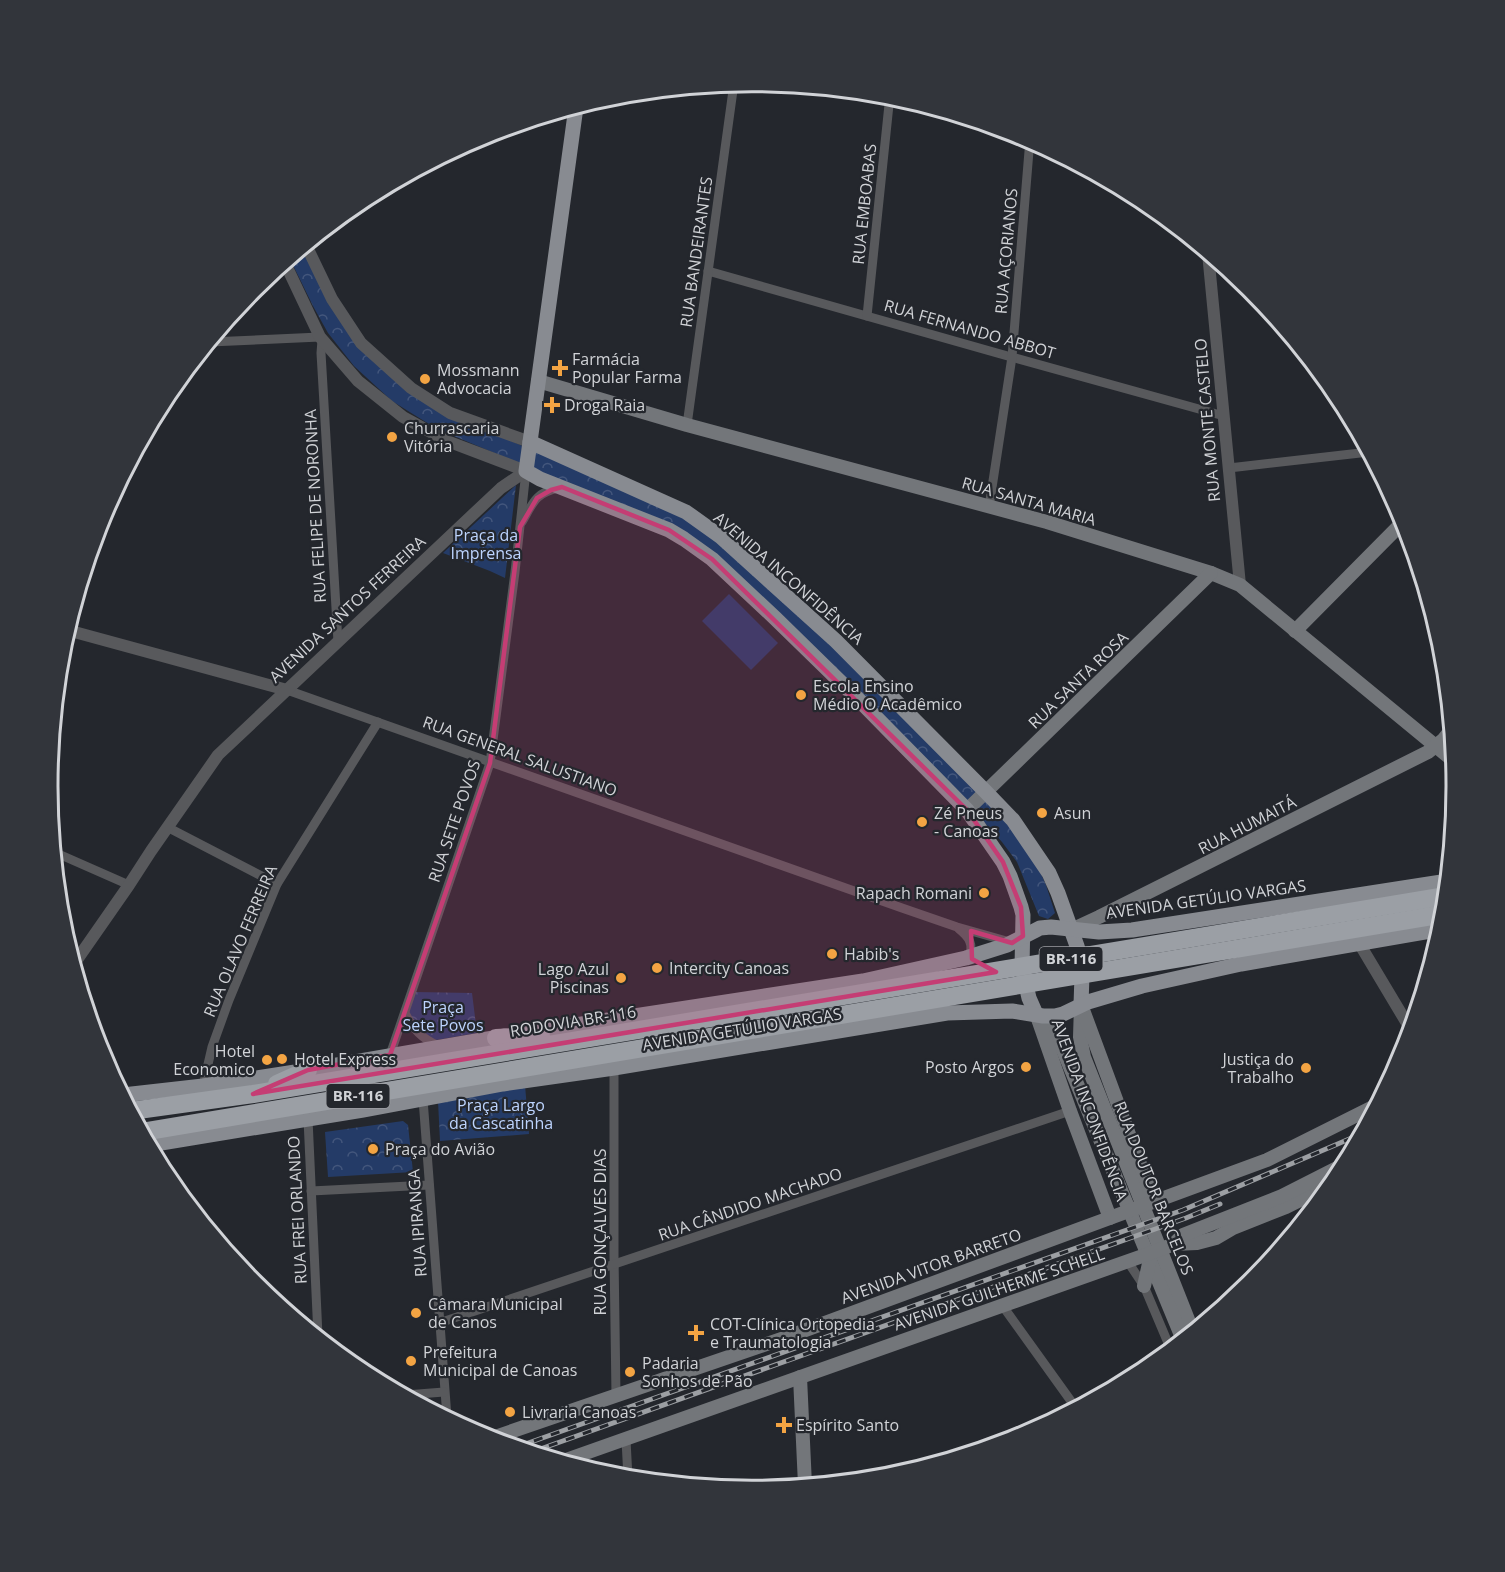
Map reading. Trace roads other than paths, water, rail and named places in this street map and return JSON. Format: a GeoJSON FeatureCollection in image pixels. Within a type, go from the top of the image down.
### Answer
{"type":"FeatureCollection","features":[{"type":"Feature","properties":{"kind":"highway","name":"BR-116"},"geometry":{"type":"LineString","coordinates":[[157,1143],[574,1059],[740,1023],[1406,912],[1437,900]]}},
{"type":"Feature","properties":{"kind":"highway","name":"BR-116"},"geometry":{"type":"LineString","coordinates":[[1406,912],[1434,913]]}},
{"type":"Feature","properties":{"kind":"highway","name":"RODOVIA BR-116"},"geometry":{"type":"LineString","coordinates":[[139,1110],[253,1095],[609,1035],[740,1023]]}},
{"type":"Feature","properties":{"kind":"highway","name":"BR-116"},"geometry":{"type":"LineString","coordinates":[[496,1038],[609,1035]]}},
{"type":"Feature","properties":{"kind":"highway","name":"BR-116"},"geometry":{"type":"LineString","coordinates":[[503,1084],[574,1059]]}},
{"type":"Feature","properties":{"kind":"highway"},"geometry":{"type":"LineString","coordinates":[[253,1095],[308,1070]]}},
{"type":"Feature","properties":{"kind":"main road"},"geometry":{"type":"LineString","coordinates":[[526,471],[575,116]]}},
{"type":"Feature","properties":{"kind":"main road","name":"RUA SANTA MARIA"},"geometry":{"type":"LineString","coordinates":[[538,381],[687,425],[1047,522],[1211,573],[1240,585],[1445,754]]}},
{"type":"Feature","properties":{"kind":"main road","name":"AVENIDA INCONFIDÊNCIA"},"geometry":{"type":"LineString","coordinates":[[530,442],[686,512],[722,537],[836,641],[1013,820],[1049,873],[1081,960],[1083,975],[1080,1037],[1084,1057]]}},
{"type":"Feature","properties":{"kind":"main road","name":"AVENIDA INCONFIDÊNCIA"},"geometry":{"type":"LineString","coordinates":[[526,471],[540,479],[669,530],[712,559],[819,661],[963,805],[1003,862],[1010,876],[1021,907],[1017,940],[1024,983],[1110,1218]]}},
{"type":"Feature","properties":{"kind":"main road"},"geometry":{"type":"LineString","coordinates":[[1295,631],[1397,527]]}},
{"type":"Feature","properties":{"kind":"main road","name":"RUA SANTA ROSA"},"geometry":{"type":"LineString","coordinates":[[981,788],[1211,573]]}},
{"type":"Feature","properties":{"kind":"main road","name":"RUA HUMAITÁ"},"geometry":{"type":"LineString","coordinates":[[1071,930],[1428,752],[1445,737]]}},
{"type":"Feature","properties":{"kind":"main road"},"geometry":{"type":"LineString","coordinates":[[963,805],[965,799],[975,789],[981,788]]}},
{"type":"Feature","properties":{"kind":"main road","name":"AVENIDA GETÚLIO VARGAS"},"geometry":{"type":"LineString","coordinates":[[131,1094],[308,1070],[390,1055],[862,981],[967,958],[1046,927],[1099,932],[1132,930],[1440,882]]}},
{"type":"Feature","properties":{"kind":"main road"},"geometry":{"type":"LineString","coordinates":[[1132,930],[1112,947],[1109,961],[1112,972],[1121,981],[1142,986]]}},
{"type":"Feature","properties":{"kind":"main road","name":"AVENIDA GETÚLIO VARGAS"},"geometry":{"type":"LineString","coordinates":[[157,1143],[930,1015],[972,1011],[1020,1011],[1050,1016],[1063,1014],[1081,1005],[1142,986],[1241,963],[1431,931]]}},
{"type":"Feature","properties":{"kind":"main road"},"geometry":{"type":"LineString","coordinates":[[967,958],[991,965],[999,979],[999,989],[995,998],[987,1005],[972,1011]]}},
{"type":"Feature","properties":{"kind":"main road","name":"AVENIDA INCONFIDÊNCIA"},"geometry":{"type":"LineString","coordinates":[[1081,1005],[1154,1202]]}},
{"type":"Feature","properties":{"kind":"main road","name":"AVENIDA INCONFIDÊNCIA"},"geometry":{"type":"LineString","coordinates":[[1036,1014],[1055,1035],[1069,1062]]}},
{"type":"Feature","properties":{"kind":"main road","name":"RUA DOUTOR BARCELOS"},"geometry":{"type":"LineString","coordinates":[[1084,1057],[1190,1325]]}},
{"type":"Feature","properties":{"kind":"main road","name":"RUA DOUTOR BARCELOS"},"geometry":{"type":"LineString","coordinates":[[1069,1062],[1180,1333]]}},
{"type":"Feature","properties":{"kind":"main road","name":"AVENIDA VITOR BARRETO"},"geometry":{"type":"LineString","coordinates":[[504,1434],[784,1338],[1267,1160],[1366,1111]]}},
{"type":"Feature","properties":{"kind":"main road","name":"AVENIDA GUILHERME SCHELL"},"geometry":{"type":"LineString","coordinates":[[575,1457],[1174,1244],[1187,1244],[1216,1238],[1231,1223],[1330,1171]]}},
{"type":"Feature","properties":{"kind":"main road","name":"AVENIDA GUILHERME SCHELL"},"geometry":{"type":"LineString","coordinates":[[1231,1223],[1286,1207],[1315,1192]]}},
{"type":"Feature","properties":{"kind":"main road"},"geometry":{"type":"LineString","coordinates":[[1144,1286],[1151,1253]]}},
{"type":"Feature","properties":{"kind":"main road"},"geometry":{"type":"LineString","coordinates":[[800,1377],[805,1478]]}},
{"type":"Feature","properties":{"kind":"street","name":"RUA BANDEIRANTES"},"geometry":{"type":"LineString","coordinates":[[687,425],[733,92]]}},
{"type":"Feature","properties":{"kind":"street","name":"RUA EMBOABAS"},"geometry":{"type":"LineString","coordinates":[[867,316],[889,105]]}},
{"type":"Feature","properties":{"kind":"street","name":"RUA AÇORIANOS"},"geometry":{"type":"LineString","coordinates":[[989,507],[1012,357],[1029,150]]}},
{"type":"Feature","properties":{"kind":"street","name":"AVENIDA INCONFIDÊNCIA"},"geometry":{"type":"LineString","coordinates":[[309,252],[332,299],[361,343],[411,388],[450,412],[530,442]]}},
{"type":"Feature","properties":{"kind":"street","name":"RUA MONTE CASTELO"},"geometry":{"type":"LineString","coordinates":[[1209,263],[1240,585]]}},
{"type":"Feature","properties":{"kind":"street","name":"AVENIDA INCONFIDÊNCIA"},"geometry":{"type":"LineString","coordinates":[[288,270],[321,339],[358,381],[403,417],[447,441],[526,471]]}},
{"type":"Feature","properties":{"kind":"street","name":"RUA FERNANDO ABBOT"},"geometry":{"type":"LineString","coordinates":[[708,271],[1224,416]]}},
{"type":"Feature","properties":{"kind":"street"},"geometry":{"type":"LineString","coordinates":[[220,342],[321,339]]}},
{"type":"Feature","properties":{"kind":"street","name":"RUA FELIPE DE NORONHA"},"geometry":{"type":"LineString","coordinates":[[321,339],[338,642]]}},
{"type":"Feature","properties":{"kind":"street"},"geometry":{"type":"LineString","coordinates":[[322,368],[326,363],[338,359]]}},
{"type":"Feature","properties":{"kind":"street"},"geometry":{"type":"LineString","coordinates":[[1228,468],[1361,453]]}},
{"type":"Feature","properties":{"kind":"street","name":"RUA SETE POVOS"},"geometry":{"type":"LineString","coordinates":[[390,1055],[490,763],[526,471]]}},
{"type":"Feature","properties":{"kind":"street","name":"AVENIDA SANTOS FERREIRA"},"geometry":{"type":"LineString","coordinates":[[80,956],[218,755],[501,488],[526,471]]}},
{"type":"Feature","properties":{"kind":"street","name":"RUA SETE POVOS"},"geometry":{"type":"LineString","coordinates":[[520,526],[543,492],[562,487]]}},
{"type":"Feature","properties":{"kind":"street","name":"RUA GENERAL SALUSTIANO"},"geometry":{"type":"LineString","coordinates":[[76,632],[287,690],[957,927],[1017,940]]}},
{"type":"Feature","properties":{"kind":"street","name":"RUA OLAVO FERREIRA"},"geometry":{"type":"LineString","coordinates":[[203,1086],[212,1047],[277,884],[378,722]]}},
{"type":"Feature","properties":{"kind":"street"},"geometry":{"type":"LineString","coordinates":[[167,827],[277,884]]}},
{"type":"Feature","properties":{"kind":"street"},"geometry":{"type":"LineString","coordinates":[[62,856],[129,885]]}},
{"type":"Feature","properties":{"kind":"street"},"geometry":{"type":"LineString","coordinates":[[957,927],[967,935],[971,943],[967,958]]}},
{"type":"Feature","properties":{"kind":"street"},"geometry":{"type":"LineString","coordinates":[[1359,943],[1406,1021]]}},
{"type":"Feature","properties":{"kind":"street"},"geometry":{"type":"LineString","coordinates":[[405,1013],[424,1039],[441,1047]]}},
{"type":"Feature","properties":{"kind":"street","name":"RUA GONÇALVES DIAS"},"geometry":{"type":"LineString","coordinates":[[614,1068],[616,1395]]}},
{"type":"Feature","properties":{"kind":"street","name":"RUA IPIRANGA"},"geometry":{"type":"LineString","coordinates":[[423,1099],[446,1408]]}},
{"type":"Feature","properties":{"kind":"street","name":"RUA CÂNDIDO MACHADO"},"geometry":{"type":"LineString","coordinates":[[439,1323],[1070,1111]]}},
{"type":"Feature","properties":{"kind":"street","name":"RUA FREI ORLANDO"},"geometry":{"type":"LineString","coordinates":[[308,1119],[318,1327]]}},
{"type":"Feature","properties":{"kind":"street"},"geometry":{"type":"LineString","coordinates":[[311,1191],[429,1185]]}},
{"type":"Feature","properties":{"kind":"street"},"geometry":{"type":"LineString","coordinates":[[1128,1262],[1144,1286],[1168,1342]]}},
{"type":"Feature","properties":{"kind":"street"},"geometry":{"type":"LineString","coordinates":[[1002,1305],[1071,1402]]}},
{"type":"Feature","properties":{"kind":"street"},"geometry":{"type":"LineString","coordinates":[[419,1394],[444,1392]]}},
{"type":"Feature","properties":{"kind":"street"},"geometry":{"type":"LineString","coordinates":[[626,1440],[628,1469]]}},
{"type":"Feature","properties":{"kind":"railway"},"geometry":{"type":"LineString","coordinates":[[529,1443],[1183,1210],[1351,1138]]}},
{"type":"Feature","properties":{"kind":"railway"},"geometry":{"type":"LineString","coordinates":[[544,1448],[1220,1204]]}},
{"type":"Feature","properties":{"kind":"place","name":"Farmácia Popular Farma"},"geometry":{"type":"Point","coordinates":[560,368]}},
{"type":"Feature","properties":{"kind":"place","name":"Mossmann Advocacia"},"geometry":{"type":"Point","coordinates":[425,379]}},
{"type":"Feature","properties":{"kind":"place","name":"Droga Raia"},"geometry":{"type":"Point","coordinates":[552,405]}},
{"type":"Feature","properties":{"kind":"place","name":"Churrascaria Vitória"},"geometry":{"type":"Point","coordinates":[392,437]}},
{"type":"Feature","properties":{"kind":"place","name":"Escola Ensino Médio O Acadêmico"},"geometry":{"type":"Point","coordinates":[801,695]}},
{"type":"Feature","properties":{"kind":"place","name":"Asun"},"geometry":{"type":"Point","coordinates":[1042,813]}},
{"type":"Feature","properties":{"kind":"place","name":"Zé Pneus - Canoas"},"geometry":{"type":"Point","coordinates":[922,822]}},
{"type":"Feature","properties":{"kind":"place","name":"Rapach Romani"},"geometry":{"type":"Point","coordinates":[984,893]}},
{"type":"Feature","properties":{"kind":"place","name":"Habib's"},"geometry":{"type":"Point","coordinates":[832,954]}},
{"type":"Feature","properties":{"kind":"place","name":"Intercity Canoas"},"geometry":{"type":"Point","coordinates":[657,968]}},
{"type":"Feature","properties":{"kind":"place","name":"Lago Azul Piscinas"},"geometry":{"type":"Point","coordinates":[621,978]}},
{"type":"Feature","properties":{"kind":"place","name":"Hotel Express"},"geometry":{"type":"Point","coordinates":[282,1059]}},
{"type":"Feature","properties":{"kind":"place","name":"Hotel Economico"},"geometry":{"type":"Point","coordinates":[267,1060]}},
{"type":"Feature","properties":{"kind":"place","name":"Posto Argos"},"geometry":{"type":"Point","coordinates":[1026,1067]}},
{"type":"Feature","properties":{"kind":"place","name":"Justiça do Trabalho"},"geometry":{"type":"Point","coordinates":[1306,1068]}},
{"type":"Feature","properties":{"kind":"place","name":"Praça do Avião"},"geometry":{"type":"Point","coordinates":[373,1149]}},
{"type":"Feature","properties":{"kind":"place","name":"Câmara Municipal de Canos"},"geometry":{"type":"Point","coordinates":[416,1313]}},
{"type":"Feature","properties":{"kind":"place","name":"COT-Clínica Ortopedia e Traumatologia"},"geometry":{"type":"Point","coordinates":[696,1333]}},
{"type":"Feature","properties":{"kind":"place","name":"Prefeitura Municipal de Canoas"},"geometry":{"type":"Point","coordinates":[411,1361]}},
{"type":"Feature","properties":{"kind":"place","name":"Padaria Sonhos de Pão"},"geometry":{"type":"Point","coordinates":[630,1372]}},
{"type":"Feature","properties":{"kind":"place","name":"Livraria Canoas"},"geometry":{"type":"Point","coordinates":[510,1412]}},
{"type":"Feature","properties":{"kind":"place","name":"Espírito Santo"},"geometry":{"type":"Point","coordinates":[784,1425]}},
{"type":"Feature","properties":{"kind":"park label","name":"Praça da Imprensa"},"geometry":{"type":"Point","coordinates":[486,544]}},
{"type":"Feature","properties":{"kind":"park label","name":"Praça Sete Povos"},"geometry":{"type":"Point","coordinates":[443,1016]}},
{"type":"Feature","properties":{"kind":"park label","name":"Praça Largo da Cascatinha"},"geometry":{"type":"Point","coordinates":[501,1114]}}]}
